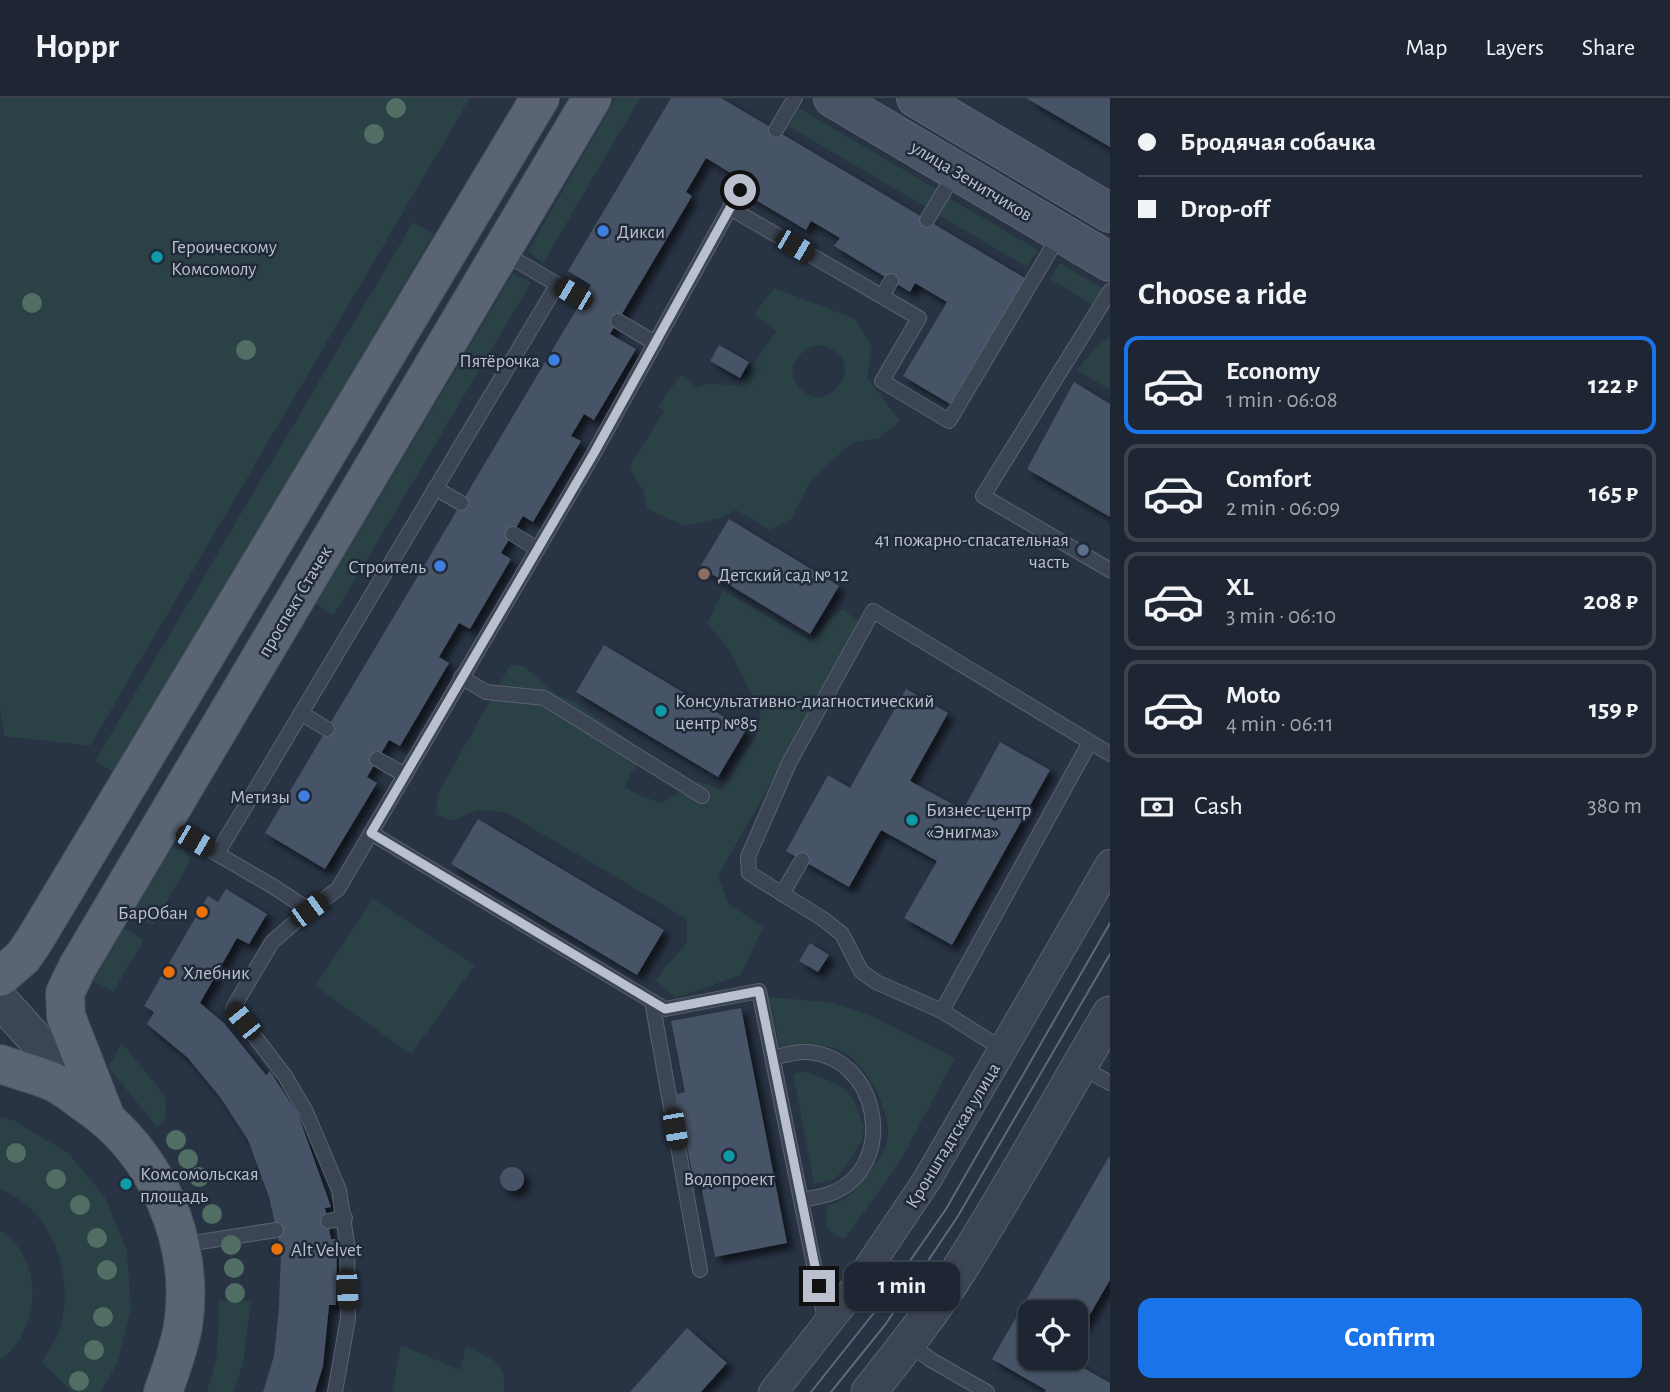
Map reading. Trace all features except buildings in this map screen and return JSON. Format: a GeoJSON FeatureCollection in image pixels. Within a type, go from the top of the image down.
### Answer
{"type":"FeatureCollection","features":[{"type":"Feature","properties":{"kind":"main road"},"geometry":{"type":"LineString","coordinates":[[0,977],[23,957],[34,941],[540,98]]}},
{"type":"Feature","properties":{"kind":"main road","name":"проспект Стачек"},"geometry":{"type":"LineString","coordinates":[[105,1116],[66,1016],[65,993],[77,968],[592,98]]}},
{"type":"Feature","properties":{"kind":"main road","name":"улица Зенитчиков"},"geometry":{"type":"LineString","coordinates":[[834,98],[1110,262]]}},
{"type":"Feature","properties":{"kind":"main road"},"geometry":{"type":"LineString","coordinates":[[916,98],[1110,213]]}},
{"type":"Feature","properties":{"kind":"main road"},"geometry":{"type":"LineString","coordinates":[[0,1064],[53,1081],[105,1116],[132,1143],[153,1175],[170,1209],[180,1246],[185,1284],[183,1324],[175,1362],[163,1392]]}},
{"type":"Feature","properties":{"kind":"street","name":"Кронштадтская улица"},"geometry":{"type":"LineString","coordinates":[[772,1392],[827,1327],[927,1180],[1110,864]]}},
{"type":"Feature","properties":{"kind":"street"},"geometry":{"type":"LineString","coordinates":[[0,1000],[105,1116]]}},
{"type":"Feature","properties":{"kind":"street"},"geometry":{"type":"LineString","coordinates":[[869,1392],[954,1278],[1110,1014]]}},
{"type":"Feature","properties":{"kind":"lane"},"geometry":{"type":"LineString","coordinates":[[776,130],[795,98]]}},
{"type":"Feature","properties":{"kind":"lane"},"geometry":{"type":"LineString","coordinates":[[927,220],[956,170]]}},
{"type":"Feature","properties":{"kind":"lane"},"geometry":{"type":"LineString","coordinates":[[335,1392],[348,1318],[345,1218],[335,1179],[306,1112],[285,1076],[233,1008],[272,942],[338,889],[594,453],[740,190]]}},
{"type":"Feature","properties":{"kind":"lane"},"geometry":{"type":"LineString","coordinates":[[730,208],[919,318],[882,381],[949,421],[1061,233]]}},
{"type":"Feature","properties":{"kind":"lane"},"geometry":{"type":"LineString","coordinates":[[502,252],[582,299]]}},
{"type":"Feature","properties":{"kind":"lane"},"geometry":{"type":"LineString","coordinates":[[882,296],[891,281]]}},
{"type":"Feature","properties":{"kind":"lane"},"geometry":{"type":"LineString","coordinates":[[217,854],[557,285]]}},
{"type":"Feature","properties":{"kind":"lane"},"geometry":{"type":"LineString","coordinates":[[1110,291],[983,496],[1110,570]]}},
{"type":"Feature","properties":{"kind":"lane"},"geometry":{"type":"LineString","coordinates":[[618,321],[655,344]]}},
{"type":"Feature","properties":{"kind":"lane"},"geometry":{"type":"LineString","coordinates":[[435,488],[461,503]]}},
{"type":"Feature","properties":{"kind":"lane"},"geometry":{"type":"LineString","coordinates":[[513,534],[536,548]]}},
{"type":"Feature","properties":{"kind":"lane"},"geometry":{"type":"LineString","coordinates":[[1002,1049],[942,1011],[868,977],[861,971],[842,934],[823,919],[749,873],[748,857],[789,763],[873,611],[1110,754]]}},
{"type":"Feature","properties":{"kind":"lane"},"geometry":{"type":"LineString","coordinates":[[461,677],[486,692],[544,698],[702,796]]}},
{"type":"Feature","properties":{"kind":"lane"},"geometry":{"type":"LineString","coordinates":[[301,713],[327,729]]}},
{"type":"Feature","properties":{"kind":"lane"},"geometry":{"type":"LineString","coordinates":[[942,1011],[1090,743]]}},
{"type":"Feature","properties":{"kind":"lane"},"geometry":{"type":"LineString","coordinates":[[377,759],[405,775]]}},
{"type":"Feature","properties":{"kind":"lane"},"geometry":{"type":"LineString","coordinates":[[163,822],[309,910]]}},
{"type":"Feature","properties":{"kind":"lane"},"geometry":{"type":"LineString","coordinates":[[371,833],[665,1009],[759,991],[827,1327]]}},
{"type":"Feature","properties":{"kind":"lane"},"geometry":{"type":"LineString","coordinates":[[782,894],[802,860]]}},
{"type":"Feature","properties":{"kind":"lane"},"geometry":{"type":"LineString","coordinates":[[652,1001],[700,1270]]}},
{"type":"Feature","properties":{"kind":"lane"},"geometry":{"type":"LineString","coordinates":[[774,1057],[802,1052],[830,1058],[853,1074],[869,1098],[875,1126],[869,1154],[853,1177],[830,1194],[802,1200]]}},
{"type":"Feature","properties":{"kind":"lane"},"geometry":{"type":"LineString","coordinates":[[1079,1066],[1110,1083]]}},
{"type":"Feature","properties":{"kind":"lane"},"geometry":{"type":"LineString","coordinates":[[328,1221],[345,1218]]}},
{"type":"Feature","properties":{"kind":"lane"},"geometry":{"type":"LineString","coordinates":[[180,1246],[276,1230]]}},
{"type":"Feature","properties":{"kind":"lane"},"geometry":{"type":"LineString","coordinates":[[908,1343],[931,1360],[987,1392]]}},
{"type":"Feature","properties":{"kind":"green space"},"geometry":{"type":"Polygon","coordinates":[[[0,98],[470,98],[90,746],[4,736],[0,707],[0,98]]]}},
{"type":"Feature","properties":{"kind":"green space"},"geometry":{"type":"Polygon","coordinates":[[[616,98],[640,98],[543,263],[528,251],[616,98]]]}},
{"type":"Feature","properties":{"kind":"green space"},"geometry":{"type":"Polygon","coordinates":[[[799,108],[936,189],[926,207],[788,126],[799,108]]]}},
{"type":"Feature","properties":{"kind":"green space"},"geometry":{"type":"Polygon","coordinates":[[[947,197],[1038,250],[1027,267],[937,214],[947,197]]]}},
{"type":"Feature","properties":{"kind":"green space"},"geometry":{"type":"Polygon","coordinates":[[[413,222],[434,234],[115,773],[95,761],[413,222]]]}},
{"type":"Feature","properties":{"kind":"green space"},"geometry":{"type":"Polygon","coordinates":[[[1060,263],[1103,289],[1093,305],[1050,279],[1060,263]]]}},
{"type":"Feature","properties":{"kind":"green space"},"geometry":{"type":"Polygon","coordinates":[[[513,273],[531,283],[334,615],[316,604],[513,273]]]}},
{"type":"Feature","properties":{"kind":"green space"},"geometry":{"type":"Polygon","coordinates":[[[774,288],[855,319],[872,346],[867,377],[900,421],[878,439],[853,442],[812,479],[791,519],[770,530],[736,510],[721,518],[685,526],[647,509],[643,490],[629,467],[664,411],[658,406],[681,375],[696,387],[706,384],[739,385],[776,331],[754,314],[774,288]],[[818,345],[805,350],[793,366],[794,379],[798,386],[810,395],[822,396],[833,392],[841,383],[845,372],[843,360],[835,351],[818,345]]]}},
{"type":"Feature","properties":{"kind":"green space"},"geometry":{"type":"Polygon","coordinates":[[[1110,337],[1110,390],[1077,370],[1095,347],[1110,337]]]}},
{"type":"Feature","properties":{"kind":"green space"},"geometry":{"type":"Polygon","coordinates":[[[723,590],[811,642],[829,619],[843,609],[859,622],[718,876],[729,904],[763,927],[741,975],[676,998],[656,981],[687,943],[687,919],[505,812],[478,810],[452,821],[435,814],[438,793],[510,665],[524,666],[557,695],[575,702],[647,753],[631,773],[625,787],[662,803],[697,781],[722,790],[756,736],[761,712],[729,650],[707,623],[723,590]]]}},
{"type":"Feature","properties":{"kind":"green space"},"geometry":{"type":"Polygon","coordinates":[[[171,849],[183,851],[190,861],[153,925],[133,913],[171,849]]]}},
{"type":"Feature","properties":{"kind":"green space"},"geometry":{"type":"Polygon","coordinates":[[[373,899],[475,965],[411,1054],[315,986],[373,899]]]}},
{"type":"Feature","properties":{"kind":"green space"},"geometry":{"type":"Polygon","coordinates":[[[124,928],[144,940],[113,992],[93,981],[124,928]]]}},
{"type":"Feature","properties":{"kind":"green space"},"geometry":{"type":"Polygon","coordinates":[[[769,997],[829,1002],[869,1015],[955,1058],[901,1160],[844,1240],[827,1229],[826,1206],[845,1198],[864,1180],[884,1148],[888,1130],[882,1103],[867,1076],[849,1056],[839,1050],[810,1045],[780,1048],[769,997]]]}},
{"type":"Feature","properties":{"kind":"green space"},"geometry":{"type":"Polygon","coordinates":[[[122,1043],[166,1097],[166,1119],[157,1127],[108,1067],[122,1043]]]}},
{"type":"Feature","properties":{"kind":"green space"},"geometry":{"type":"Polygon","coordinates":[[[805,1071],[837,1084],[846,1091],[854,1100],[864,1128],[862,1141],[843,1171],[834,1179],[814,1184],[793,1074],[805,1071]]]}},
{"type":"Feature","properties":{"kind":"green space"},"geometry":{"type":"Polygon","coordinates":[[[0,1117],[13,1120],[68,1153],[105,1197],[127,1251],[131,1308],[117,1364],[100,1392],[72,1392],[42,1362],[55,1341],[62,1321],[64,1284],[61,1265],[56,1247],[37,1216],[21,1201],[0,1188],[0,1117]]]}},
{"type":"Feature","properties":{"kind":"green space"},"geometry":{"type":"Polygon","coordinates":[[[0,1230],[15,1243],[25,1258],[33,1295],[24,1332],[14,1347],[0,1360],[0,1230]]]}},
{"type":"Feature","properties":{"kind":"green space"},"geometry":{"type":"Polygon","coordinates":[[[219,1300],[251,1301],[243,1364],[233,1392],[207,1392],[217,1356],[219,1300]]]}},
{"type":"Feature","properties":{"kind":"green space"},"geometry":{"type":"Polygon","coordinates":[[[401,1345],[460,1370],[466,1347],[483,1354],[500,1367],[504,1392],[392,1392],[401,1345]]]}},
{"type":"Feature","properties":{"kind":"tram line"},"geometry":{"type":"LineString","coordinates":[[811,1392],[873,1314],[946,1209],[1110,923]]}},
{"type":"Feature","properties":{"kind":"tram line"},"geometry":{"type":"LineString","coordinates":[[831,1392],[885,1325],[958,1216],[1110,954]]}},
{"type":"Feature","properties":{"kind":"place","name":"Дикси"},"geometry":{"type":"Point","coordinates":[603,231]}},
{"type":"Feature","properties":{"kind":"place","name":"Героическому Комсомолу"},"geometry":{"type":"Point","coordinates":[157,257]}},
{"type":"Feature","properties":{"kind":"place","name":"Пятёрочка"},"geometry":{"type":"Point","coordinates":[554,360]}},
{"type":"Feature","properties":{"kind":"place","name":"41 пожарно-спасательная часть"},"geometry":{"type":"Point","coordinates":[1083,550]}},
{"type":"Feature","properties":{"kind":"place","name":"Строитель"},"geometry":{"type":"Point","coordinates":[440,566]}},
{"type":"Feature","properties":{"kind":"place","name":"Детский сад № 12"},"geometry":{"type":"Point","coordinates":[704,574]}},
{"type":"Feature","properties":{"kind":"place","name":"Консультативно-диагностический центр №85"},"geometry":{"type":"Point","coordinates":[661,711]}},
{"type":"Feature","properties":{"kind":"place","name":"Метизы"},"geometry":{"type":"Point","coordinates":[304,796]}},
{"type":"Feature","properties":{"kind":"place","name":"Бизнес-центр «Энигма»"},"geometry":{"type":"Point","coordinates":[912,820]}},
{"type":"Feature","properties":{"kind":"place","name":"БарОбан"},"geometry":{"type":"Point","coordinates":[202,912]}},
{"type":"Feature","properties":{"kind":"place","name":"Хлебник"},"geometry":{"type":"Point","coordinates":[169,972]}},
{"type":"Feature","properties":{"kind":"place","name":"Водопроект"},"geometry":{"type":"Point","coordinates":[729,1156]}},
{"type":"Feature","properties":{"kind":"place","name":"Комсомольская площадь"},"geometry":{"type":"Point","coordinates":[126,1184]}},
{"type":"Feature","properties":{"kind":"place","name":"Alt Velvet"},"geometry":{"type":"Point","coordinates":[277,1249]}},
{"type":"Feature","properties":{"kind":"route"},"geometry":{"type":"LineString","coordinates":[[740,190],[594,453],[371,833],[665,1009],[759,991],[819,1286]]}}]}
